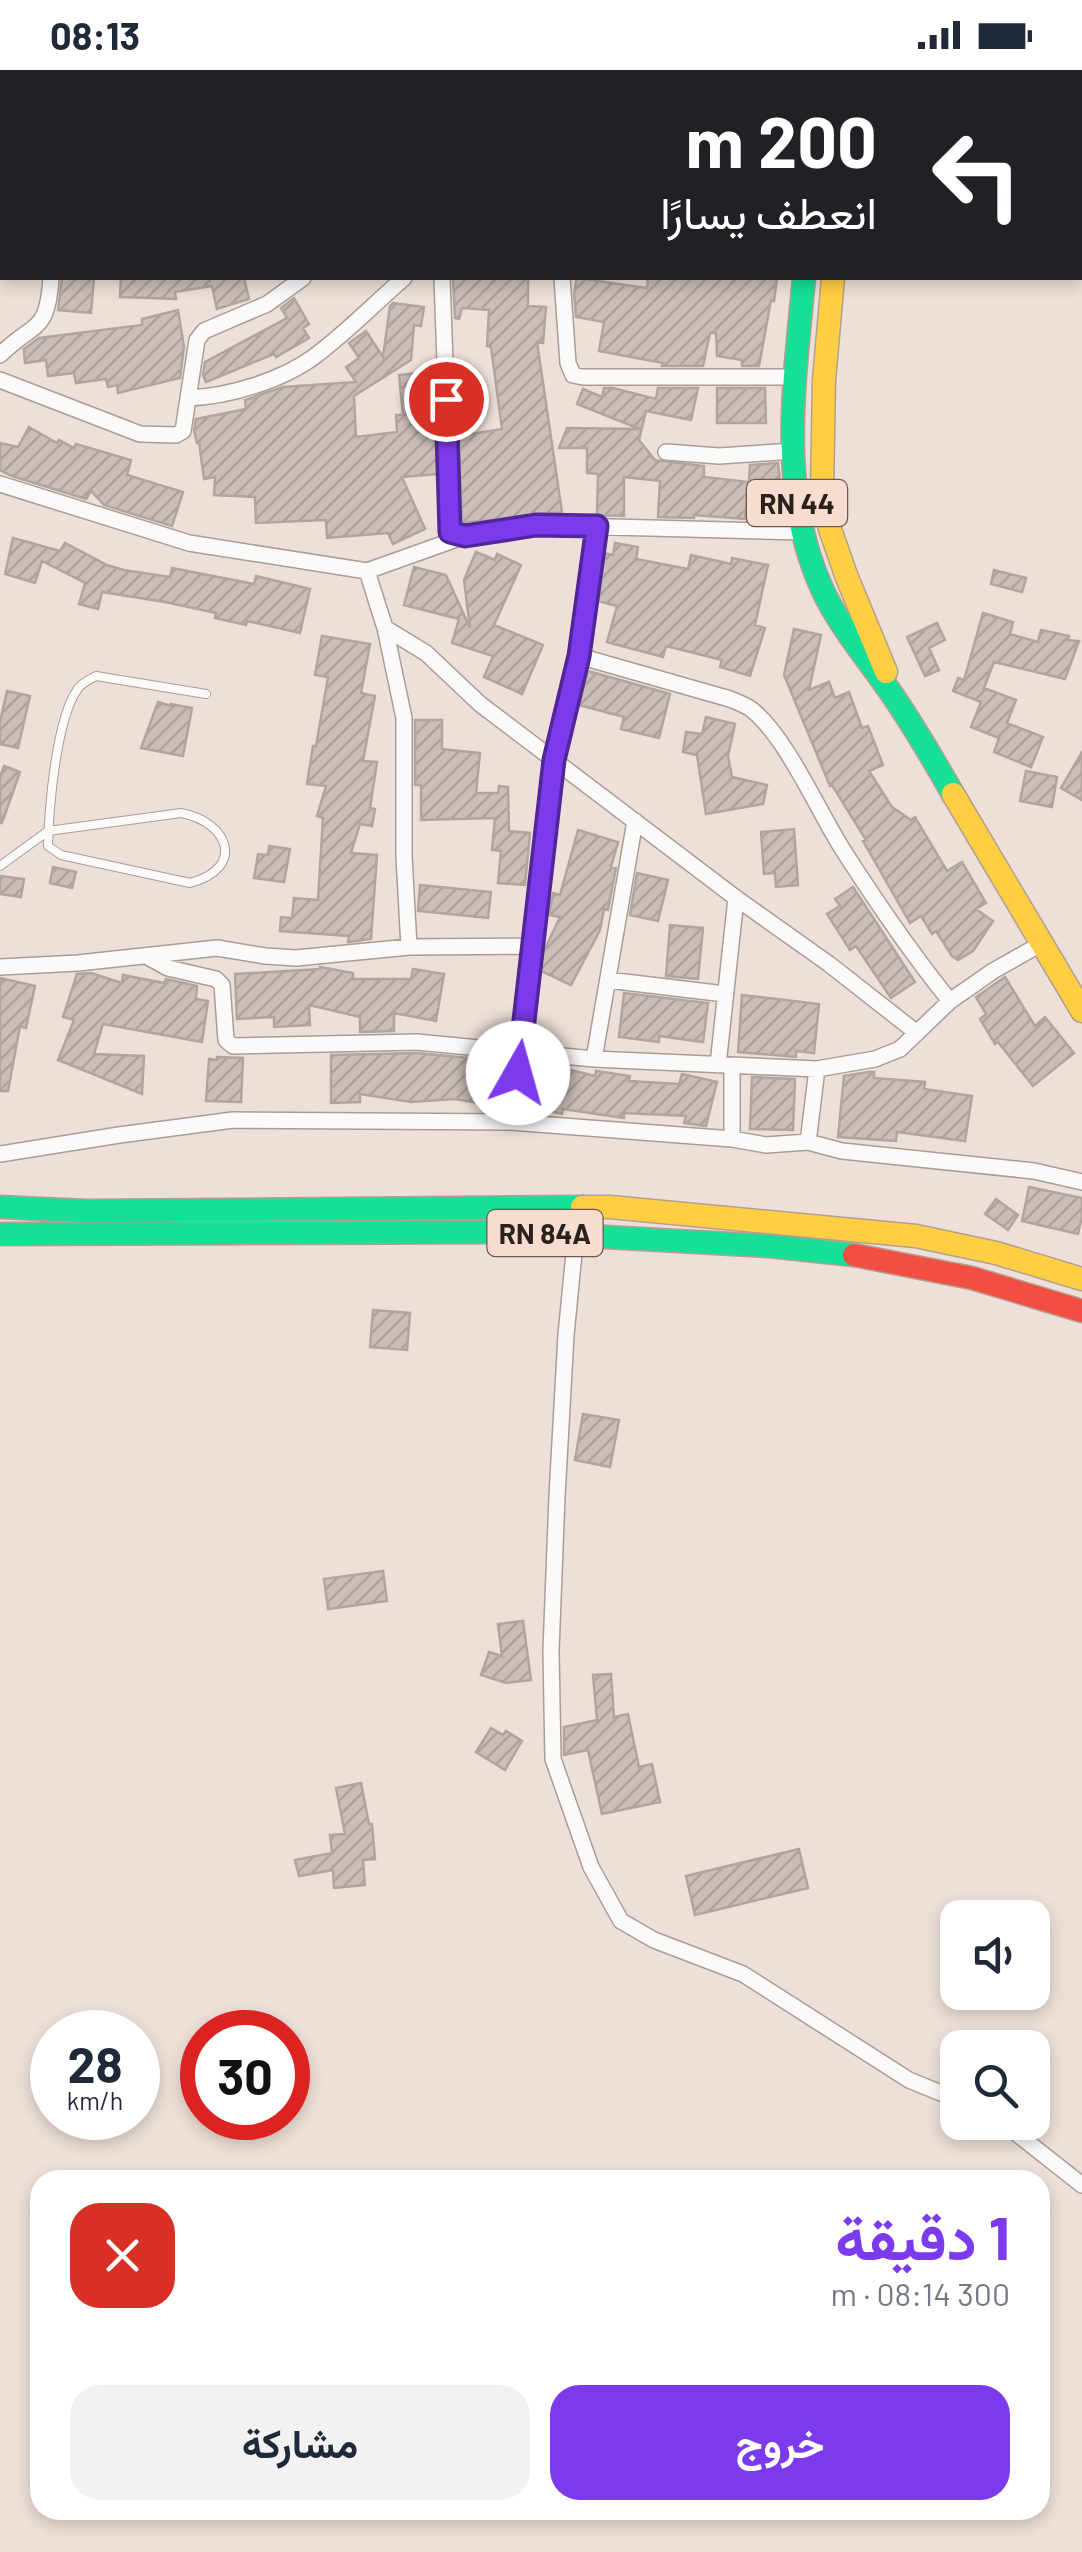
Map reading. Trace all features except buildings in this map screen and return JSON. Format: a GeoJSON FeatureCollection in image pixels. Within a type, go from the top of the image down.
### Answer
{"type":"FeatureCollection","features":[{"type":"Feature","properties":{"kind":"main road","name":"RN 44"},"geometry":{"type":"LineString","coordinates":[[804,280],[795,377],[794,491],[802,532],[819,581],[834,613],[898,703],[1039,945],[1082,1011]]}},
{"type":"Feature","properties":{"kind":"main road","name":"RN 44"},"geometry":{"type":"LineString","coordinates":[[833,280],[824,380],[822,491],[846,575],[898,703]]}},
{"type":"Feature","properties":{"kind":"main road","name":"RN 84A"},"geometry":{"type":"LineString","coordinates":[[0,1208],[86,1211],[610,1207],[916,1236],[996,1253],[1082,1279]]}},
{"type":"Feature","properties":{"kind":"main road","name":"RN 84A"},"geometry":{"type":"LineString","coordinates":[[0,1234],[576,1234],[830,1252],[931,1270],[1082,1310]]}},
{"type":"Feature","properties":{"kind":"street"},"geometry":{"type":"LineString","coordinates":[[0,355],[45,317],[51,280]]}},
{"type":"Feature","properties":{"kind":"street"},"geometry":{"type":"LineString","coordinates":[[0,380],[140,434],[176,435],[183,431],[197,340],[204,330],[266,304],[301,280]]}},
{"type":"Feature","properties":{"kind":"street"},"geometry":{"type":"LineString","coordinates":[[188,398],[234,392],[312,358],[402,280]]}},
{"type":"Feature","properties":{"kind":"street"},"geometry":{"type":"LineString","coordinates":[[442,280],[450,532],[465,536]]}},
{"type":"Feature","properties":{"kind":"street"},"geometry":{"type":"LineString","coordinates":[[562,280],[568,363],[573,375],[795,377]]}},
{"type":"Feature","properties":{"kind":"street"},"geometry":{"type":"LineString","coordinates":[[666,452],[719,456],[794,451]]}},
{"type":"Feature","properties":{"kind":"street"},"geometry":{"type":"LineString","coordinates":[[0,484],[189,543],[368,571],[465,536],[536,525],[802,532]]}},
{"type":"Feature","properties":{"kind":"street"},"geometry":{"type":"LineString","coordinates":[[510,1122],[554,760],[579,656],[597,526]]}},
{"type":"Feature","properties":{"kind":"street"},"geometry":{"type":"LineString","coordinates":[[368,571],[404,718],[404,856],[409,947]]}},
{"type":"Feature","properties":{"kind":"street"},"geometry":{"type":"LineString","coordinates":[[385,628],[426,653],[466,693],[918,1033]]}},
{"type":"Feature","properties":{"kind":"street"},"geometry":{"type":"LineString","coordinates":[[579,656],[750,708],[784,750],[892,926],[950,1001]]}},
{"type":"Feature","properties":{"kind":"street"},"geometry":{"type":"LineString","coordinates":[[594,1060],[635,822]]}},
{"type":"Feature","properties":{"kind":"street"},"geometry":{"type":"LineString","coordinates":[[732,1139],[725,1065],[725,994],[736,898]]}},
{"type":"Feature","properties":{"kind":"street"},"geometry":{"type":"LineString","coordinates":[[148,957],[168,968],[216,979],[222,984],[226,1040],[233,1046],[417,1042],[594,1060],[817,1069],[874,1059],[900,1049],[950,1001],[1039,945]]}},
{"type":"Feature","properties":{"kind":"street"},"geometry":{"type":"LineString","coordinates":[[0,967],[218,948],[296,958],[409,947],[534,946]]}},
{"type":"Feature","properties":{"kind":"street"},"geometry":{"type":"LineString","coordinates":[[608,980],[725,994]]}},
{"type":"Feature","properties":{"kind":"street"},"geometry":{"type":"LineString","coordinates":[[808,1142],[817,1069]]}},
{"type":"Feature","properties":{"kind":"street"},"geometry":{"type":"LineString","coordinates":[[0,1154],[233,1120],[510,1122],[766,1144],[808,1142],[842,1151],[1034,1172],[1082,1182]]}},
{"type":"Feature","properties":{"kind":"street"},"geometry":{"type":"LineString","coordinates":[[576,1234],[557,1496],[552,1759],[591,1867],[621,1922],[654,1940],[743,1974],[909,2080],[940,2093]]}},
{"type":"Feature","properties":{"kind":"street"},"geometry":{"type":"LineString","coordinates":[[1025,2140],[1082,2184]]}},
{"type":"Feature","properties":{"kind":"lane"},"geometry":{"type":"LineString","coordinates":[[0,866],[48,831],[182,813],[214,827],[225,847],[222,864],[211,878],[190,884],[61,855],[48,846],[48,831],[50,795],[68,708],[79,686],[96,676],[206,694]]}},
{"type":"Feature","properties":{"kind":"traffic: fast"},"geometry":{"type":"LineString","coordinates":[[804,280],[793,443],[801,524],[812,563],[835,613],[906,715],[953,794]]}},
{"type":"Feature","properties":{"kind":"traffic: fast"},"geometry":{"type":"LineString","coordinates":[[0,1207],[86,1211],[582,1207]]}},
{"type":"Feature","properties":{"kind":"traffic: fast"},"geometry":{"type":"LineString","coordinates":[[0,1234],[515,1232],[769,1246],[854,1255]]}},
{"type":"Feature","properties":{"kind":"traffic: slow"},"geometry":{"type":"LineString","coordinates":[[833,280],[824,380],[822,491],[846,575],[886,672]]}},
{"type":"Feature","properties":{"kind":"traffic: slow"},"geometry":{"type":"LineString","coordinates":[[953,794],[1082,1011]]}},
{"type":"Feature","properties":{"kind":"traffic: slow"},"geometry":{"type":"LineString","coordinates":[[582,1207],[916,1236],[996,1253],[1082,1279]]}},
{"type":"Feature","properties":{"kind":"traffic: jam"},"geometry":{"type":"LineString","coordinates":[[854,1255],[972,1278],[1082,1311]]}},
{"type":"Feature","properties":{"kind":"route"},"geometry":{"type":"LineString","coordinates":[[446,399],[450,532],[465,536],[536,525],[597,526],[579,656],[554,760],[518,1073]]}}]}
